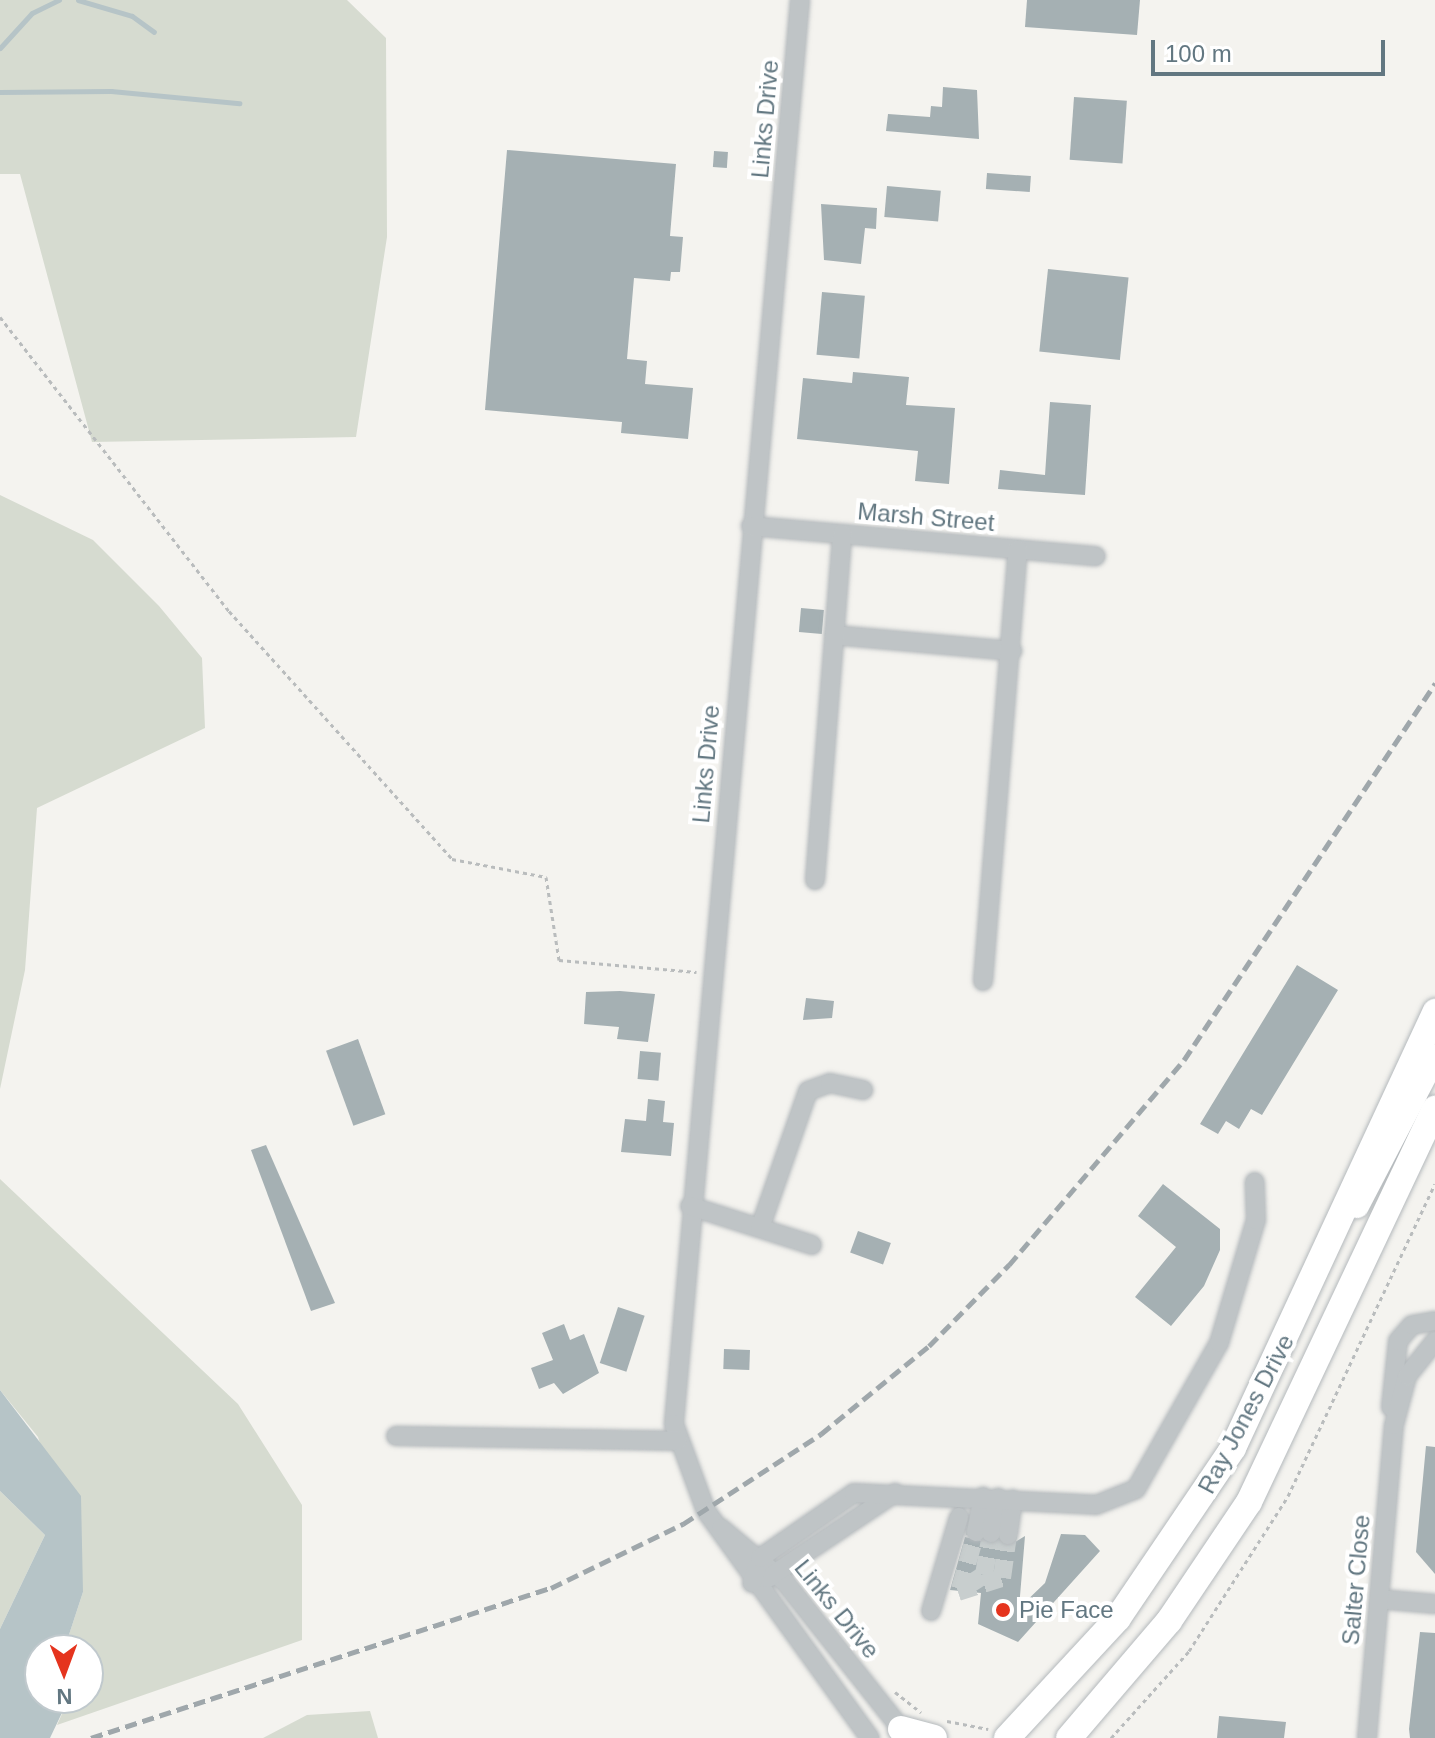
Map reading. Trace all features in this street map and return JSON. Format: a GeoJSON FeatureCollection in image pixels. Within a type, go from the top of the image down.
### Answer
{"type":"FeatureCollection","features":[{"type":"Feature","properties":{"kind":"highway"},"geometry":{"type":"LineString","coordinates":[[1310,1284],[1435,1012]]}},
{"type":"Feature","properties":{"kind":"highway","name":"Ray Jones Drive"},"geometry":{"type":"LineString","coordinates":[[1069,1738],[1177,1610],[1271,1464],[1435,1109]]}},
{"type":"Feature","properties":{"kind":"highway","name":"Ray Jones Drive"},"geometry":{"type":"LineString","coordinates":[[1011,1734],[1103,1636],[1188,1521],[1255,1405],[1310,1284]]}},
{"type":"Feature","properties":{"kind":"highway"},"geometry":{"type":"LineString","coordinates":[[905,1734],[932,1724]]}},
{"type":"Feature","properties":{"kind":"main road","name":"Ray Jones Drive"},"geometry":{"type":"LineString","coordinates":[[1310,1284],[1435,1056]]}},
{"type":"Feature","properties":{"kind":"street","name":"Links Drive"},"geometry":{"type":"LineString","coordinates":[[800,0],[675,1384],[678,1441],[690,1483],[752,1583],[870,1738]]}},
{"type":"Feature","properties":{"kind":"street","name":"Marsh Street"},"geometry":{"type":"LineString","coordinates":[[751,526],[1096,556]]}},
{"type":"Feature","properties":{"kind":"street"},"geometry":{"type":"LineString","coordinates":[[815,880],[842,534]]}},
{"type":"Feature","properties":{"kind":"street"},"geometry":{"type":"LineString","coordinates":[[983,981],[1018,549]]}},
{"type":"Feature","properties":{"kind":"street"},"geometry":{"type":"LineString","coordinates":[[834,635],[1012,651]]}},
{"type":"Feature","properties":{"kind":"street"},"geometry":{"type":"LineString","coordinates":[[760,1228],[808,1091],[830,1083],[863,1090]]}},
{"type":"Feature","properties":{"kind":"street"},"geometry":{"type":"LineString","coordinates":[[752,1583],[760,1558],[843,1498],[897,1491],[1106,1504],[1143,1482],[1231,1313],[1256,1220],[1255,1182]]}},
{"type":"Feature","properties":{"kind":"street"},"geometry":{"type":"LineString","coordinates":[[690,1206],[812,1245]]}},
{"type":"Feature","properties":{"kind":"street","name":"Salter Close"},"geometry":{"type":"LineString","coordinates":[[1367,1738],[1394,1425],[1398,1341],[1417,1323],[1435,1321]]}},
{"type":"Feature","properties":{"kind":"street","name":"Salter Close"},"geometry":{"type":"LineString","coordinates":[[1394,1425],[1407,1376],[1435,1341]]}},
{"type":"Feature","properties":{"kind":"street"},"geometry":{"type":"LineString","coordinates":[[396,1436],[678,1441]]}},
{"type":"Feature","properties":{"kind":"street"},"geometry":{"type":"LineString","coordinates":[[752,1583],[778,1575],[897,1491]]}},
{"type":"Feature","properties":{"kind":"street"},"geometry":{"type":"LineString","coordinates":[[998,1498],[992,1533],[998,1498]]}},
{"type":"Feature","properties":{"kind":"street"},"geometry":{"type":"LineString","coordinates":[[931,1611],[959,1517]]}},
{"type":"Feature","properties":{"kind":"street","name":"Links Drive"},"geometry":{"type":"LineString","coordinates":[[715,1524],[778,1575],[869,1685],[905,1734]]}},
{"type":"Feature","properties":{"kind":"street"},"geometry":{"type":"LineString","coordinates":[[1379,1599],[1435,1604]]}},
{"type":"Feature","properties":{"kind":"path"},"geometry":{"type":"LineString","coordinates":[[0,317],[229,611],[452,859],[546,877],[559,960],[711,974]]}},
{"type":"Feature","properties":{"kind":"path"},"geometry":{"type":"LineString","coordinates":[[1111,1738],[1189,1651],[1288,1496],[1435,1184]]}},
{"type":"Feature","properties":{"kind":"path"},"geometry":{"type":"LineString","coordinates":[[869,1685],[902,1696],[932,1724],[1011,1734]]}},
{"type":"Feature","properties":{"kind":"shaded area"},"geometry":{"type":"Polygon","coordinates":[[[0,0],[347,0],[386,38],[387,237],[356,437],[92,442],[20,174],[0,174],[0,0]]]}},
{"type":"Feature","properties":{"kind":"shaded area"},"geometry":{"type":"Polygon","coordinates":[[[0,495],[93,540],[159,606],[202,658],[205,728],[37,808],[25,970],[0,1089],[0,495]]]}},
{"type":"Feature","properties":{"kind":"shaded area"},"geometry":{"type":"Polygon","coordinates":[[[0,1179],[238,1404],[302,1505],[302,1640],[104,1709],[104,1634],[69,1634],[83,1592],[38,1437],[0,1390],[0,1179]]]}},
{"type":"Feature","properties":{"kind":"shaded area"},"geometry":{"type":"Polygon","coordinates":[[[0,1390],[81,1496],[83,1592],[69,1634],[24,1634],[24,1714],[61,1714],[50,1738],[0,1738],[0,1629],[45,1535],[0,1491],[0,1390]]]}},
{"type":"Feature","properties":{"kind":"shaded area"},"geometry":{"type":"Polygon","coordinates":[[[0,1491],[45,1535],[0,1629],[0,1491]]]}},
{"type":"Feature","properties":{"kind":"shaded area"},"geometry":{"type":"Polygon","coordinates":[[[370,1711],[378,1738],[263,1738],[307,1715],[370,1711]]]}},
{"type":"Feature","properties":{"kind":"shaded area"},"geometry":{"type":"Polygon","coordinates":[[[62,1714],[89,1714],[57,1725],[62,1714]]]}},
{"type":"Feature","properties":{"kind":"building"},"geometry":{"type":"Polygon","coordinates":[[[1027,0],[1140,0],[1137,35],[1025,27],[1027,0]]]}},
{"type":"Feature","properties":{"kind":"building"},"geometry":{"type":"Polygon","coordinates":[[[943,87],[977,90],[979,139],[886,131],[888,114],[930,117],[931,106],[942,107],[943,87]]]}},
{"type":"Feature","properties":{"kind":"building"},"geometry":{"type":"Polygon","coordinates":[[[1074,97],[1127,101],[1122,164],[1070,160],[1074,97]]]}},
{"type":"Feature","properties":{"kind":"building"},"geometry":{"type":"Polygon","coordinates":[[[507,150],[676,164],[670,236],[683,237],[680,272],[671,272],[670,281],[634,278],[627,359],[647,361],[645,384],[693,388],[688,439],[621,433],[622,422],[485,410],[507,150]]]}},
{"type":"Feature","properties":{"kind":"building"},"geometry":{"type":"Polygon","coordinates":[[[714,151],[728,152],[727,168],[713,167],[714,151]]]}},
{"type":"Feature","properties":{"kind":"building"},"geometry":{"type":"Polygon","coordinates":[[[987,173],[1031,176],[1030,192],[986,189],[987,173]]]}},
{"type":"Feature","properties":{"kind":"building"},"geometry":{"type":"Polygon","coordinates":[[[887,186],[941,191],[938,222],[884,217],[887,186]]]}},
{"type":"Feature","properties":{"kind":"building"},"geometry":{"type":"Polygon","coordinates":[[[821,204],[877,208],[876,229],[865,228],[861,264],[824,260],[821,204]]]}},
{"type":"Feature","properties":{"kind":"building"},"geometry":{"type":"Polygon","coordinates":[[[1048,269],[1129,277],[1120,360],[1039,352],[1048,269]]]}},
{"type":"Feature","properties":{"kind":"building"},"geometry":{"type":"Polygon","coordinates":[[[822,292],[865,296],[859,359],[817,355],[822,292]]]}},
{"type":"Feature","properties":{"kind":"building"},"geometry":{"type":"Polygon","coordinates":[[[853,372],[909,377],[906,405],[955,408],[949,484],[915,481],[918,451],[797,439],[803,378],[852,383],[853,372]]]}},
{"type":"Feature","properties":{"kind":"building"},"geometry":{"type":"Polygon","coordinates":[[[1050,402],[1091,405],[1085,495],[998,489],[1000,470],[1045,475],[1050,402]]]}},
{"type":"Feature","properties":{"kind":"building"},"geometry":{"type":"Polygon","coordinates":[[[801,608],[824,610],[822,634],[799,632],[801,608]]]}},
{"type":"Feature","properties":{"kind":"building"},"geometry":{"type":"Polygon","coordinates":[[[1297,965],[1338,990],[1262,1115],[1251,1109],[1239,1129],[1226,1121],[1218,1134],[1200,1124],[1297,965]]]}},
{"type":"Feature","properties":{"kind":"building"},"geometry":{"type":"Polygon","coordinates":[[[586,992],[655,994],[648,1042],[617,1039],[619,1027],[584,1024],[586,992]]]}},
{"type":"Feature","properties":{"kind":"building"},"geometry":{"type":"Polygon","coordinates":[[[806,998],[834,1001],[832,1018],[803,1020],[806,998]]]}},
{"type":"Feature","properties":{"kind":"building"},"geometry":{"type":"Polygon","coordinates":[[[358,1039],[385,1114],[353,1126],[326,1051],[358,1039]]]}},
{"type":"Feature","properties":{"kind":"building"},"geometry":{"type":"Polygon","coordinates":[[[640,1051],[661,1053],[658,1081],[638,1079],[640,1051]]]}},
{"type":"Feature","properties":{"kind":"building"},"geometry":{"type":"Polygon","coordinates":[[[648,1099],[665,1101],[663,1122],[674,1123],[671,1156],[621,1152],[625,1119],[646,1121],[648,1099]]]}},
{"type":"Feature","properties":{"kind":"building"},"geometry":{"type":"Polygon","coordinates":[[[266,1145],[335,1303],[311,1311],[251,1150],[266,1145]]]}},
{"type":"Feature","properties":{"kind":"building"},"geometry":{"type":"Polygon","coordinates":[[[1163,1184],[1220,1229],[1220,1250],[1204,1286],[1171,1326],[1135,1297],[1176,1247],[1138,1216],[1163,1184]]]}},
{"type":"Feature","properties":{"kind":"building"},"geometry":{"type":"Polygon","coordinates":[[[858,1231],[891,1243],[883,1265],[850,1253],[858,1231]]]}},
{"type":"Feature","properties":{"kind":"building"},"geometry":{"type":"Polygon","coordinates":[[[618,1307],[645,1316],[626,1372],[600,1363],[618,1307]]]}},
{"type":"Feature","properties":{"kind":"building"},"geometry":{"type":"Polygon","coordinates":[[[564,1324],[570,1340],[584,1334],[599,1373],[563,1394],[554,1383],[539,1389],[531,1368],[553,1360],[542,1333],[564,1324]]]}},
{"type":"Feature","properties":{"kind":"building"},"geometry":{"type":"Polygon","coordinates":[[[724,1349],[750,1350],[749,1370],[723,1369],[724,1349]]]}},
{"type":"Feature","properties":{"kind":"building"},"geometry":{"type":"Polygon","coordinates":[[[1426,1446],[1435,1447],[1435,1574],[1416,1552],[1426,1446]]]}},
{"type":"Feature","properties":{"kind":"building"},"geometry":{"type":"Polygon","coordinates":[[[1061,1534],[1085,1535],[1100,1551],[1018,1642],[978,1624],[981,1593],[950,1590],[965,1537],[1007,1547],[1025,1536],[1019,1608],[1045,1583],[1061,1534]]]}},
{"type":"Feature","properties":{"kind":"building"},"geometry":{"type":"Polygon","coordinates":[[[1420,1632],[1435,1633],[1435,1738],[1410,1738],[1420,1632]]]}},
{"type":"Feature","properties":{"kind":"building"},"geometry":{"type":"Polygon","coordinates":[[[1219,1716],[1286,1722],[1284,1738],[1217,1738],[1219,1716]]]}},
{"type":"Feature","properties":{"kind":"waterway"},"geometry":{"type":"LineString","coordinates":[[0,48],[32,13],[59,0]]}},
{"type":"Feature","properties":{"kind":"waterway"},"geometry":{"type":"LineString","coordinates":[[78,0],[132,16],[154,32]]}},
{"type":"Feature","properties":{"kind":"waterway"},"geometry":{"type":"LineString","coordinates":[[0,92],[111,91],[239,103]]}},
{"type":"Feature","properties":{"kind":"tunnel"},"geometry":{"type":"LineString","coordinates":[[960,1589],[976,1532]]}},
{"type":"Feature","properties":{"kind":"tunnel"},"geometry":{"type":"LineString","coordinates":[[967,1586],[984,1575],[991,1533]]}},
{"type":"Feature","properties":{"kind":"tunnel"},"geometry":{"type":"LineString","coordinates":[[958,1592],[1002,1578],[1008,1535]]}},
{"type":"Feature","properties":{"kind":"railway"},"geometry":{"type":"LineString","coordinates":[[91,1738],[551,1588],[683,1524],[821,1434],[929,1346],[1009,1265],[1184,1060],[1435,683]]}},
{"type":"Feature","properties":{"kind":"place","name":"Pie Face"},"geometry":{"type":"Point","coordinates":[1003,1610]}}]}
